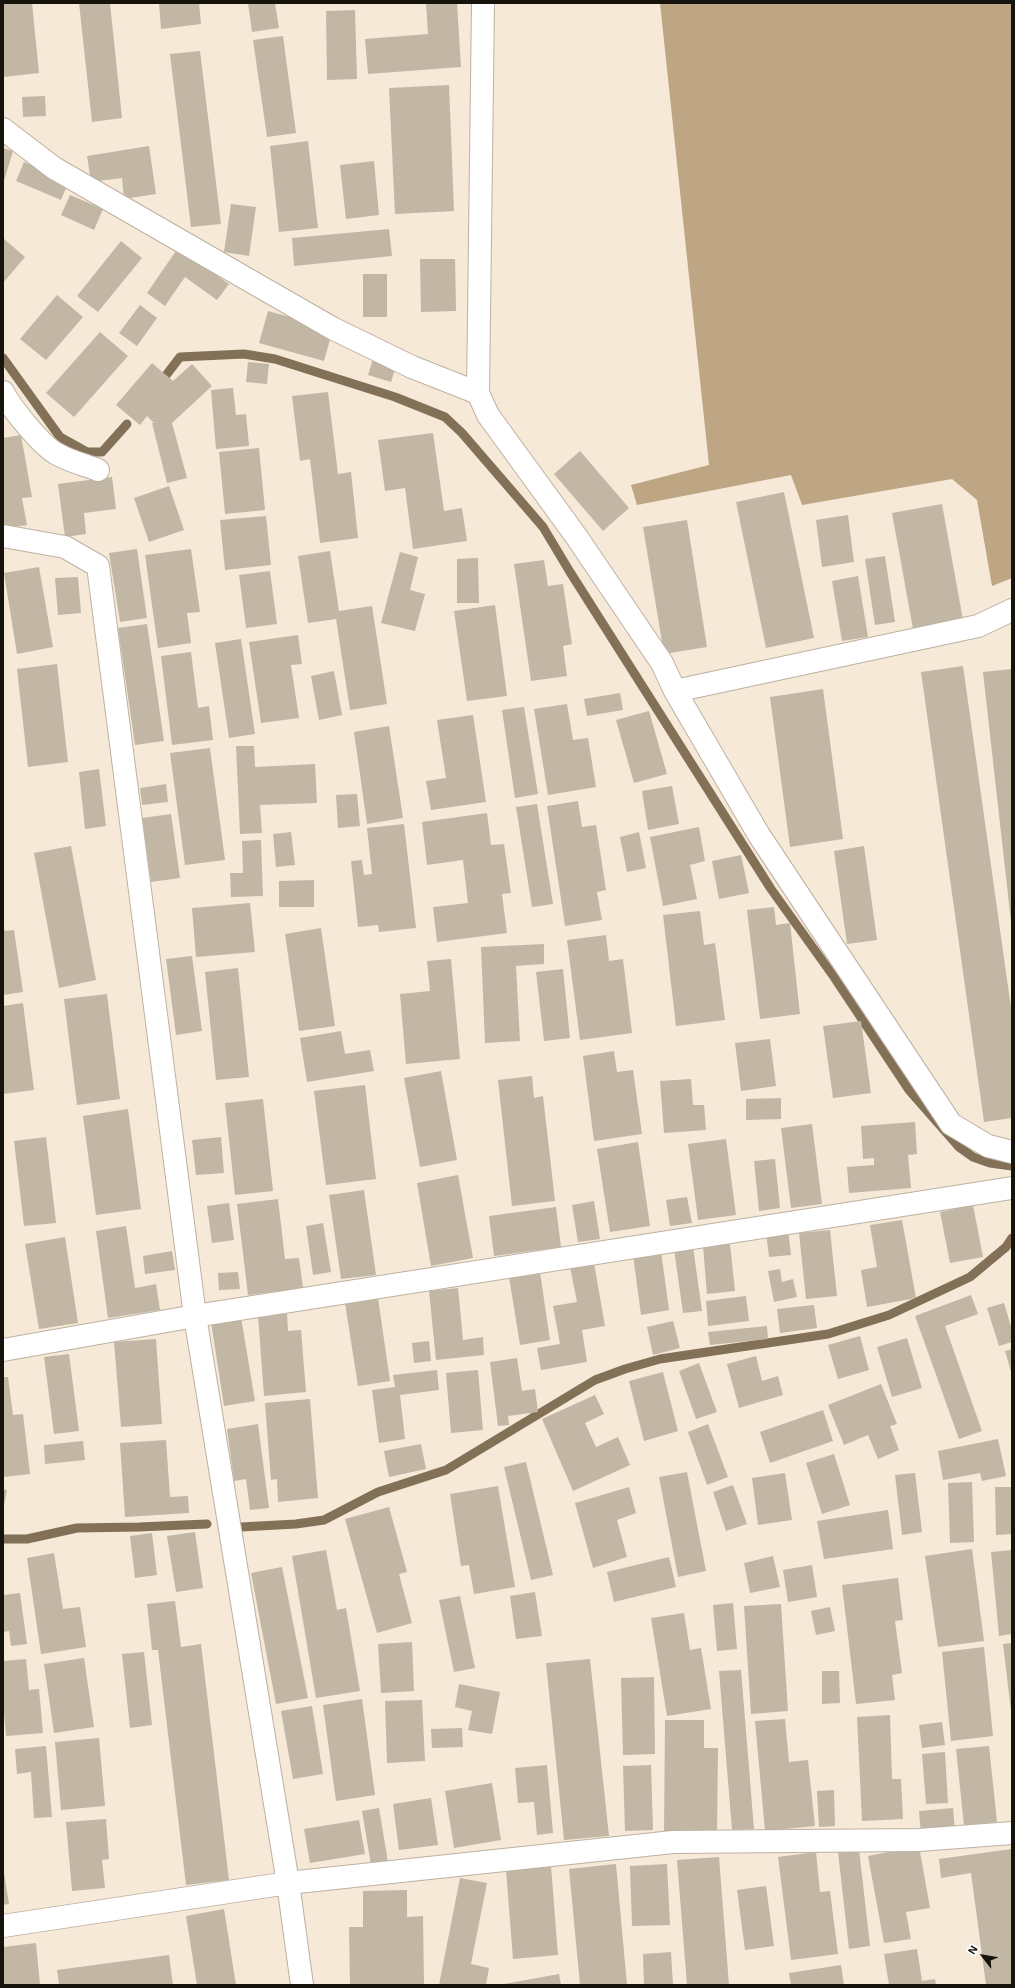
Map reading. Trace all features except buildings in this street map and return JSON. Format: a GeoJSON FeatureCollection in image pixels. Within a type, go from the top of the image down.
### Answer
{"type":"FeatureCollection","features":[{"type":"Feature","properties":{"kind":"street"},"geometry":{"type":"LineString","coordinates":[[483,3],[478,392],[488,415],[576,536],[662,663],[675,691],[759,835],[951,1124],[988,1146],[1012,1152]]}},
{"type":"Feature","properties":{"kind":"street"},"geometry":{"type":"LineString","coordinates":[[3,129],[54,168],[332,328],[412,367],[478,392]]}},
{"type":"Feature","properties":{"kind":"street"},"geometry":{"type":"LineString","coordinates":[[3,392],[8,402],[28,426],[57,454],[98,470]]}},
{"type":"Feature","properties":{"kind":"street"},"geometry":{"type":"LineString","coordinates":[[3,536],[65,547],[98,566],[195,1316],[288,1883],[302,1985]]}},
{"type":"Feature","properties":{"kind":"street"},"geometry":{"type":"LineString","coordinates":[[675,691],[978,626],[1012,610]]}},
{"type":"Feature","properties":{"kind":"street"},"geometry":{"type":"LineString","coordinates":[[3,1350],[195,1316],[1012,1188]]}},
{"type":"Feature","properties":{"kind":"street"},"geometry":{"type":"LineString","coordinates":[[3,1926],[288,1883],[672,1842],[919,1840],[1012,1833]]}},
{"type":"Feature","properties":{"kind":"shaded area"},"geometry":{"type":"Polygon","coordinates":[[[660,3],[1012,3],[1012,578],[992,586],[977,500],[952,479],[802,505],[791,475],[637,505],[631,485],[709,465],[660,3]]]}},
{"type":"Feature","properties":{"kind":"waterway"},"geometry":{"type":"LineString","coordinates":[[167,374],[180,357],[244,354],[275,359],[395,397],[445,417],[462,433],[543,527],[771,889],[834,977],[909,1090],[959,1147],[973,1157],[990,1163],[1012,1166]]}},
{"type":"Feature","properties":{"kind":"waterway"},"geometry":{"type":"LineString","coordinates":[[3,358],[60,437],[87,452],[102,452],[127,424]]}},
{"type":"Feature","properties":{"kind":"waterway"},"geometry":{"type":"LineString","coordinates":[[241,1527],[296,1524],[324,1520],[378,1492],[446,1470],[595,1380],[625,1369],[660,1359],[828,1334],[889,1315],[970,1277],[1006,1247],[1012,1238]]}},
{"type":"Feature","properties":{"kind":"waterway"},"geometry":{"type":"LineString","coordinates":[[3,1539],[27,1539],[77,1528],[207,1524]]}}]}
